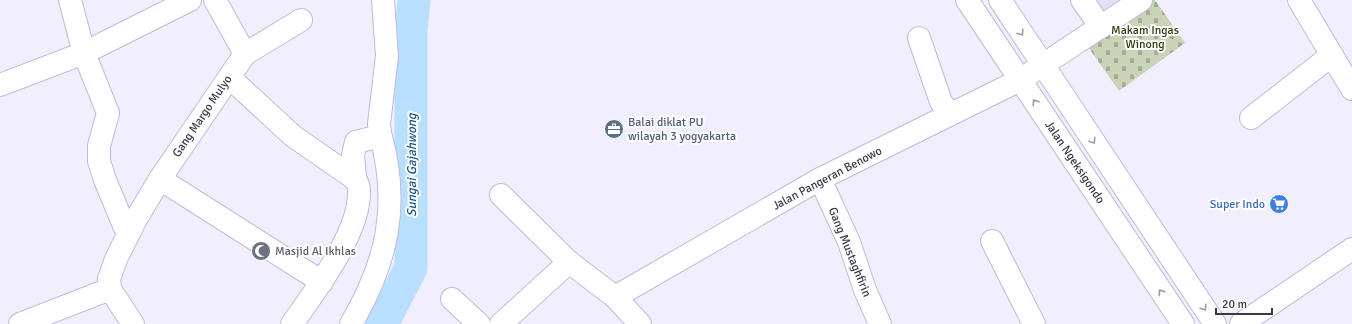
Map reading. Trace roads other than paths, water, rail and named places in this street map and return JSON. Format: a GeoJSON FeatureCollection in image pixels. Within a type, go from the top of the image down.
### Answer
{"type":"FeatureCollection","features":[{"type":"Feature","properties":{"kind":"street"},"geometry":{"type":"LineString","coordinates":[[70,0],[84,53],[108,113],[99,146],[99,161],[105,180],[128,235]]}},
{"type":"Feature","properties":{"kind":"street"},"geometry":{"type":"LineString","coordinates":[[0,85],[84,53],[190,0]]}},
{"type":"Feature","properties":{"kind":"street"},"geometry":{"type":"LineString","coordinates":[[215,0],[245,54]]}},
{"type":"Feature","properties":{"kind":"street"},"geometry":{"type":"LineString","coordinates":[[351,324],[360,309],[377,270],[388,236],[391,196],[387,158],[378,124],[387,56],[383,0]]}},
{"type":"Feature","properties":{"kind":"street","name":"Jalan Ngeksigondo"},"geometry":{"type":"LineString","coordinates":[[967,0],[1183,324]]}},
{"type":"Feature","properties":{"kind":"street"},"geometry":{"type":"LineString","coordinates":[[1000,0],[1215,324]]}},
{"type":"Feature","properties":{"kind":"street"},"geometry":{"type":"LineString","coordinates":[[1082,0],[1101,26]]}},
{"type":"Feature","properties":{"kind":"street","name":"Jalan Pangeran Benowo"},"geometry":{"type":"LineString","coordinates":[[615,297],[820,179],[1020,80],[1141,0]]}},
{"type":"Feature","properties":{"kind":"street"},"geometry":{"type":"LineString","coordinates":[[1299,0],[1352,89]]}},
{"type":"Feature","properties":{"kind":"street","name":"Gang Margo Mulyo"},"geometry":{"type":"LineString","coordinates":[[110,289],[109,279],[116,259],[160,179],[245,54],[301,20]]}},
{"type":"Feature","properties":{"kind":"street"},"geometry":{"type":"LineString","coordinates":[[919,38],[941,102],[950,114]]}},
{"type":"Feature","properties":{"kind":"street"},"geometry":{"type":"LineString","coordinates":[[1251,118],[1332,55]]}},
{"type":"Feature","properties":{"kind":"street"},"geometry":{"type":"LineString","coordinates":[[229,77],[293,136],[355,179]]}},
{"type":"Feature","properties":{"kind":"street"},"geometry":{"type":"LineString","coordinates":[[292,324],[322,282],[340,253],[356,214],[359,190],[355,179],[353,155],[356,142],[376,137],[380,133]]}},
{"type":"Feature","properties":{"kind":"street"},"geometry":{"type":"LineString","coordinates":[[160,179],[322,282]]}},
{"type":"Feature","properties":{"kind":"street","name":"Gang Mustaghfirin"},"geometry":{"type":"LineString","coordinates":[[820,179],[849,242],[865,290],[880,324]]}},
{"type":"Feature","properties":{"kind":"street"},"geometry":{"type":"LineString","coordinates":[[501,195],[568,262],[615,297],[640,324]]}},
{"type":"Feature","properties":{"kind":"street"},"geometry":{"type":"LineString","coordinates":[[992,241],[1034,324]]}},
{"type":"Feature","properties":{"kind":"street"},"geometry":{"type":"LineString","coordinates":[[1241,324],[1352,249]]}},
{"type":"Feature","properties":{"kind":"street"},"geometry":{"type":"LineString","coordinates":[[501,324],[568,262]]}},
{"type":"Feature","properties":{"kind":"street"},"geometry":{"type":"LineString","coordinates":[[20,324],[110,289],[133,324]]}},
{"type":"Feature","properties":{"kind":"street"},"geometry":{"type":"LineString","coordinates":[[452,299],[479,324]]}},
{"type":"Feature","properties":{"kind":"waterway","name":"Sungai Gajahwong"},"geometry":{"type":"LineString","coordinates":[[382,324],[411,268],[411,30],[414,0]]}},
{"type":"Feature","properties":{"kind":"place","name":"Balai diklat PU wilayah 3 yogyakarta"},"geometry":{"type":"Point","coordinates":[614,129]}},
{"type":"Feature","properties":{"kind":"place","name":"Super Indo"},"geometry":{"type":"Point","coordinates":[1279,204]}},
{"type":"Feature","properties":{"kind":"place","name":"Masjid Al Ikhlas"},"geometry":{"type":"Point","coordinates":[261,251]}},
{"type":"Feature","properties":{"kind":"park label","name":"Makam Ingas Winong"},"geometry":{"type":"Point","coordinates":[1145,37]}}]}
